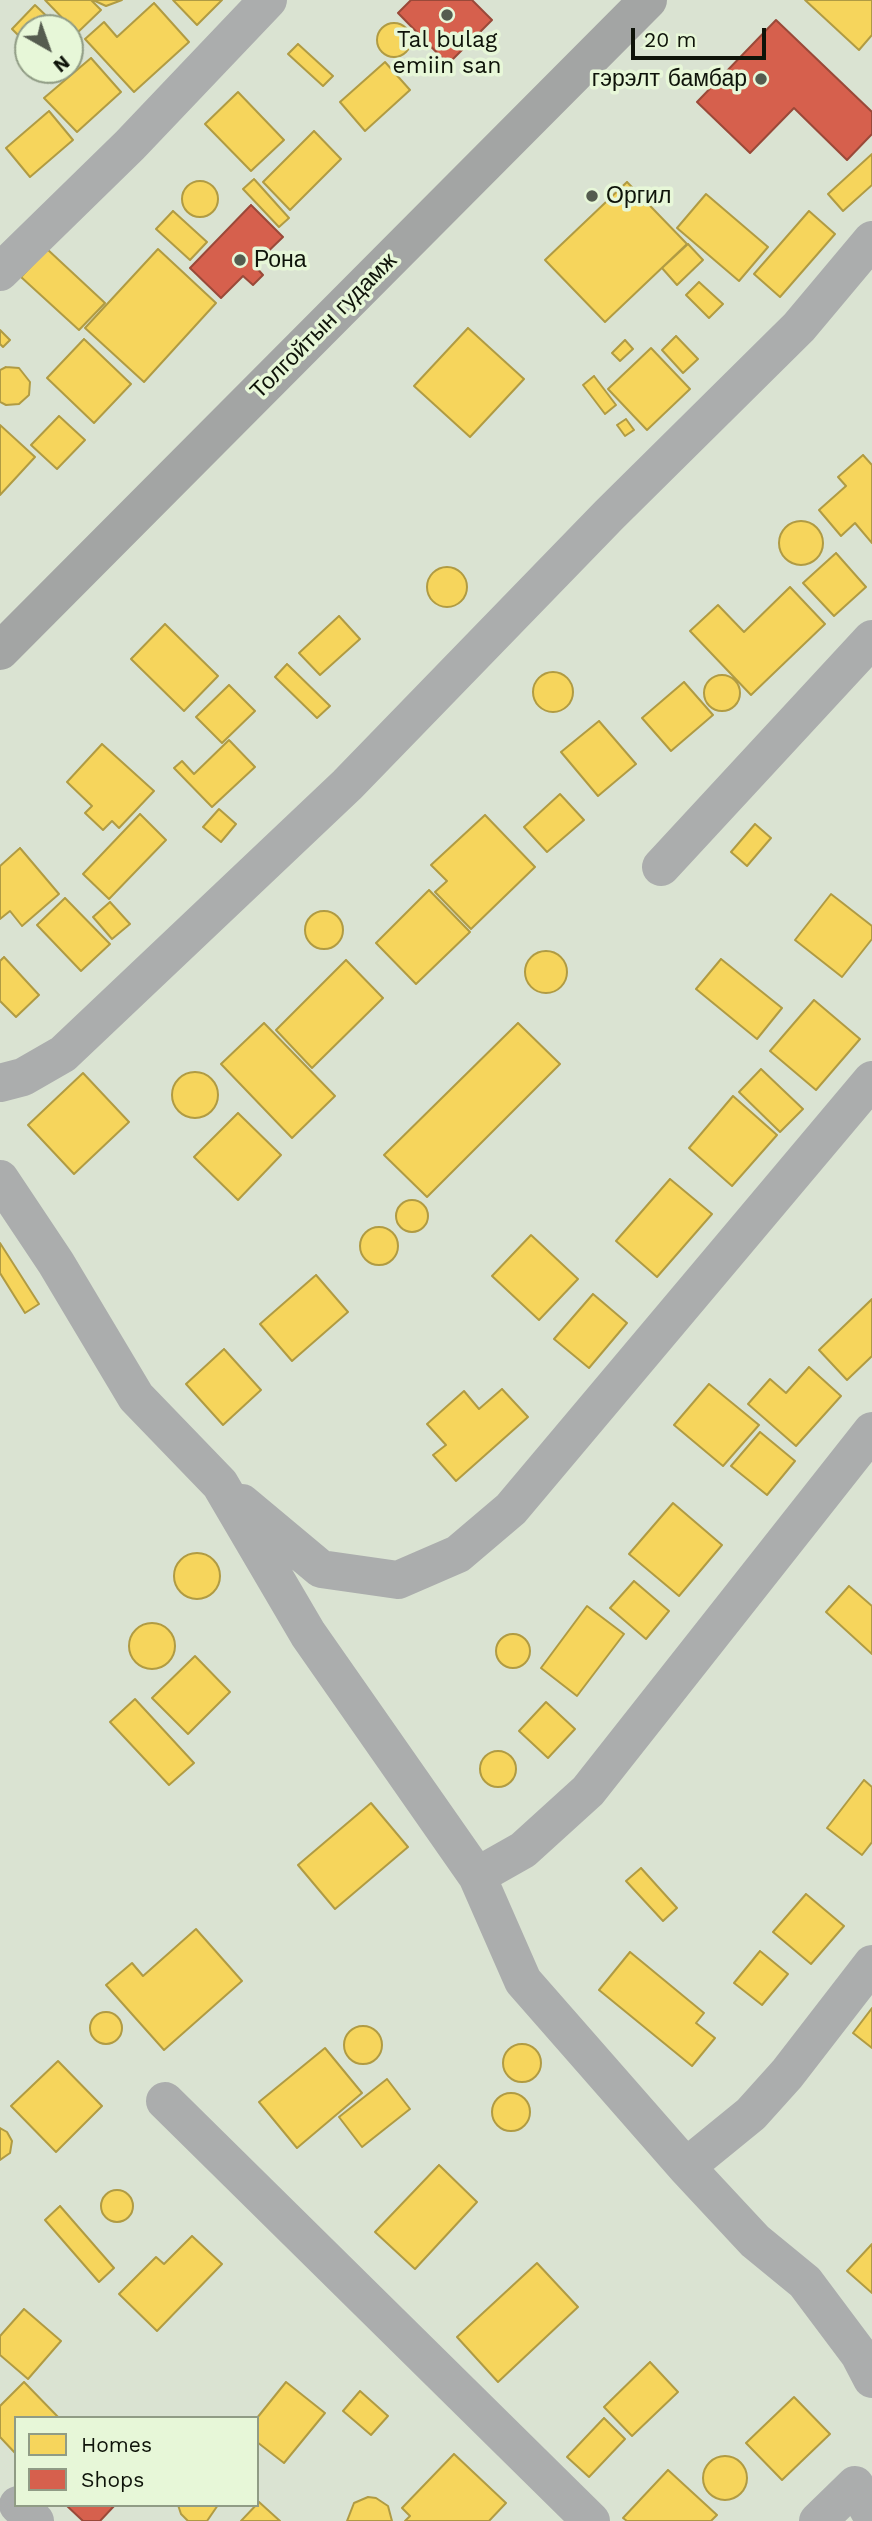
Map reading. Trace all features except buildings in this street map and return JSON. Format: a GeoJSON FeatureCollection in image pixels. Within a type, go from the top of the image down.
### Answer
{"type":"FeatureCollection","features":[{"type":"Feature","properties":{"kind":"main road","name":"Толгойтын гудамж"},"geometry":{"type":"LineString","coordinates":[[0,651],[648,0]]}},
{"type":"Feature","properties":{"kind":"street"},"geometry":{"type":"LineString","coordinates":[[0,272],[131,145],[268,0]]}},
{"type":"Feature","properties":{"kind":"street"},"geometry":{"type":"LineString","coordinates":[[0,1083],[23,1077],[63,1054],[347,785],[609,515],[799,327],[872,240]]}},
{"type":"Feature","properties":{"kind":"street"},"geometry":{"type":"LineString","coordinates":[[661,867],[872,639]]}},
{"type":"Feature","properties":{"kind":"street"},"geometry":{"type":"LineString","coordinates":[[0,1179],[56,1263],[135,1397],[220,1484],[321,1569],[398,1580],[458,1554],[511,1509],[872,1080]]}},
{"type":"Feature","properties":{"kind":"street"},"geometry":{"type":"LineString","coordinates":[[477,1876],[523,1850],[589,1791],[872,1432]]}},
{"type":"Feature","properties":{"kind":"street"},"geometry":{"type":"LineString","coordinates":[[220,1484],[308,1634],[477,1876],[523,1981],[686,2167],[755,2241],[805,2282],[859,2354],[872,2379]]}},
{"type":"Feature","properties":{"kind":"street"},"geometry":{"type":"LineString","coordinates":[[686,2167],[751,2114],[787,2074],[872,1964]]}},
{"type":"Feature","properties":{"kind":"street"},"geometry":{"type":"LineString","coordinates":[[164,2101],[590,2521]]}},
{"type":"Feature","properties":{"kind":"street"},"geometry":{"type":"LineString","coordinates":[[818,2521],[866,2486]]}},
{"type":"Feature","properties":{"kind":"street"},"geometry":{"type":"LineString","coordinates":[[0,2488],[14,2501]]}},
{"type":"Feature","properties":{"kind":"street"},"geometry":{"type":"LineString","coordinates":[[20,2507],[35,2521]]}},
{"type":"Feature","properties":{"kind":"place","name":"Tal bulag emiin san"},"geometry":{"type":"Point","coordinates":[447,15]}},
{"type":"Feature","properties":{"kind":"place","name":"гэрэлт бамбар"},"geometry":{"type":"Point","coordinates":[761,79]}},
{"type":"Feature","properties":{"kind":"place","name":"Оргил"},"geometry":{"type":"Point","coordinates":[592,196]}},
{"type":"Feature","properties":{"kind":"place","name":"Рона"},"geometry":{"type":"Point","coordinates":[240,260]}}]}
